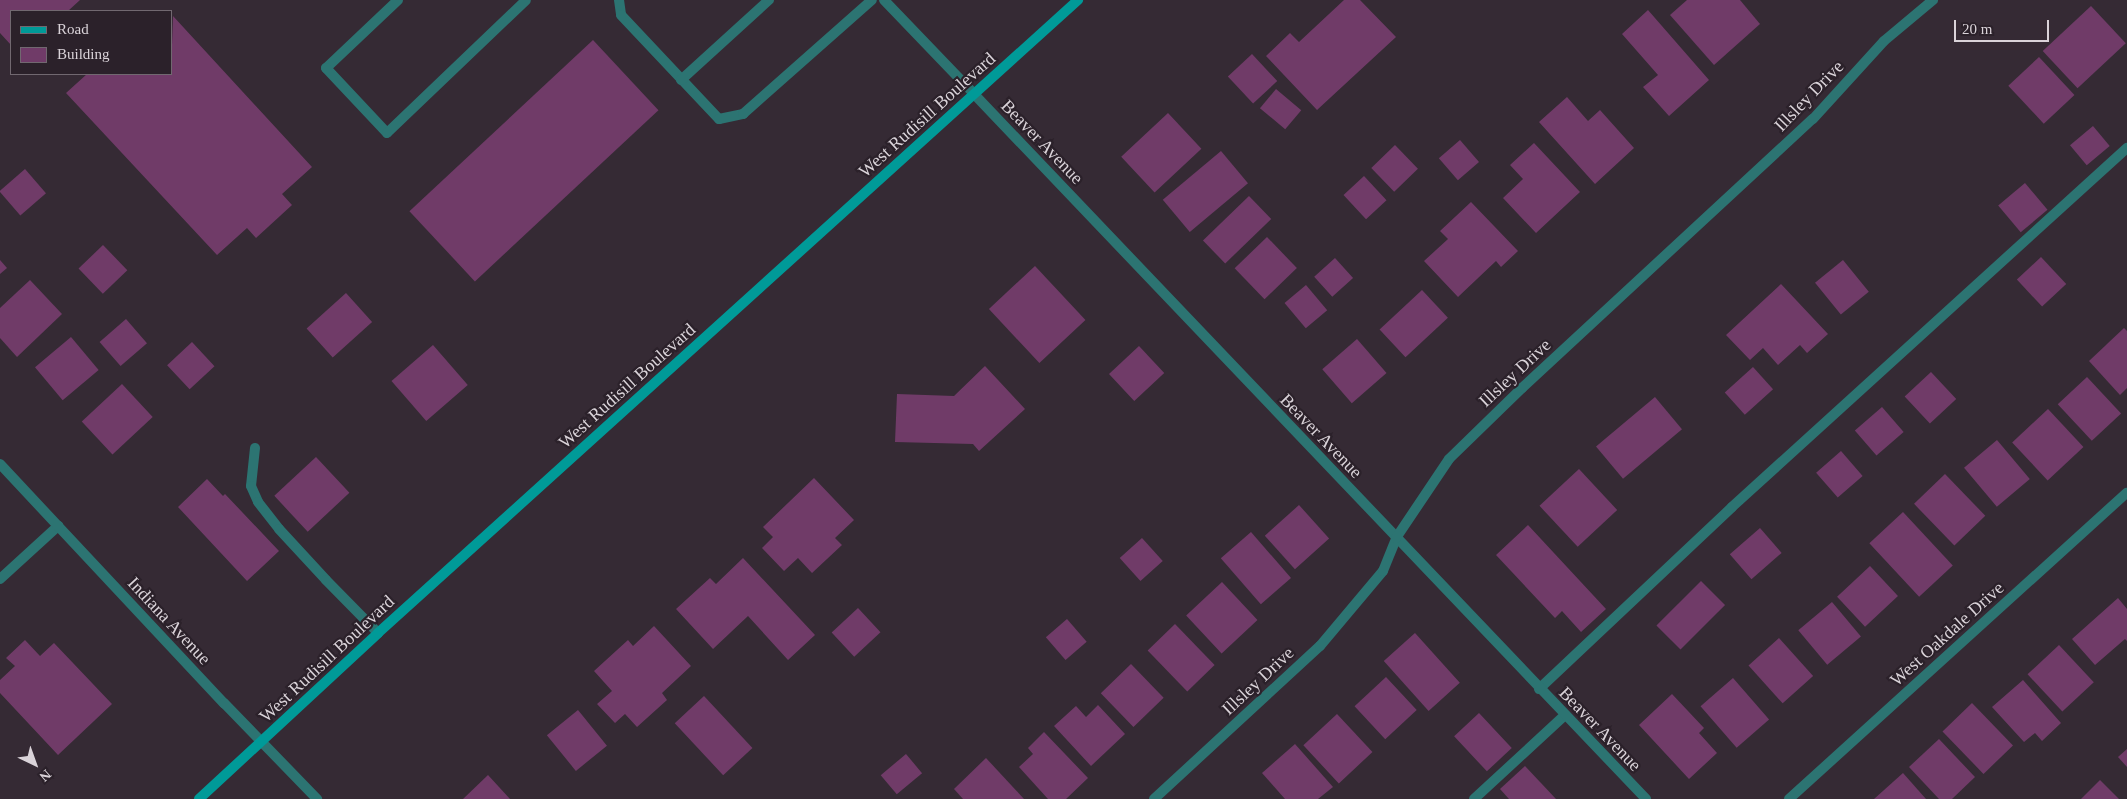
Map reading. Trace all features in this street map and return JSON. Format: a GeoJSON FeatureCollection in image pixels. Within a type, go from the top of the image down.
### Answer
{"type":"FeatureCollection","features":[{"type":"Feature","properties":{"kind":"street"},"geometry":{"type":"LineString","coordinates":[[398,0],[326,68],[387,133],[526,0]]}},
{"type":"Feature","properties":{"kind":"street"},"geometry":{"type":"LineString","coordinates":[[619,0],[621,15],[718,119],[743,114],[872,0]]}},
{"type":"Feature","properties":{"kind":"street"},"geometry":{"type":"LineString","coordinates":[[681,80],[769,0]]}},
{"type":"Feature","properties":{"kind":"street","name":"Beaver Avenue"},"geometry":{"type":"LineString","coordinates":[[884,0],[1564,716],[1646,799]]}},
{"type":"Feature","properties":{"kind":"street","name":"West Rudisill Boulevard"},"geometry":{"type":"LineString","coordinates":[[199,799],[378,633],[1078,0]]}},
{"type":"Feature","properties":{"kind":"street","name":"Illsley Drive"},"geometry":{"type":"LineString","coordinates":[[1154,799],[1320,646],[1383,570],[1396,538],[1449,459],[1522,388],[1813,119],[1884,41],[1933,0]]}},
{"type":"Feature","properties":{"kind":"street"},"geometry":{"type":"LineString","coordinates":[[1539,689],[1739,500],[2127,148]]}},
{"type":"Feature","properties":{"kind":"street"},"geometry":{"type":"LineString","coordinates":[[255,448],[251,486],[258,502],[278,528],[319,573],[378,633]]}},
{"type":"Feature","properties":{"kind":"street","name":"Indiana Avenue"},"geometry":{"type":"LineString","coordinates":[[0,464],[317,799]]}},
{"type":"Feature","properties":{"kind":"street","name":"West Oakdale Drive"},"geometry":{"type":"LineString","coordinates":[[1789,799],[2127,493]]}},
{"type":"Feature","properties":{"kind":"street"},"geometry":{"type":"LineString","coordinates":[[0,579],[58,526]]}},
{"type":"Feature","properties":{"kind":"street"},"geometry":{"type":"LineString","coordinates":[[1474,799],[1564,716]]}},
{"type":"Feature","properties":{"kind":"building"},"geometry":{"type":"Polygon","coordinates":[[[0,0],[80,0],[69,10],[10,10],[10,44],[0,33],[0,0]]]}},
{"type":"Feature","properties":{"kind":"building"},"geometry":{"type":"Polygon","coordinates":[[[1344,0],[1360,0],[1396,37],[1317,110],[1266,56],[1290,33],[1299,42],[1344,0]]]}},
{"type":"Feature","properties":{"kind":"building"},"geometry":{"type":"Polygon","coordinates":[[[1687,0],[1740,0],[1760,24],[1714,65],[1670,15],[1687,0]]]}},
{"type":"Feature","properties":{"kind":"building"},"geometry":{"type":"Polygon","coordinates":[[[2091,6],[2126,43],[2078,88],[2043,51],[2091,6]]]}},
{"type":"Feature","properties":{"kind":"building"},"geometry":{"type":"Polygon","coordinates":[[[1648,10],[1709,80],[1669,116],[1643,87],[1658,75],[1622,34],[1648,10]]]}},
{"type":"Feature","properties":{"kind":"building"},"geometry":{"type":"Polygon","coordinates":[[[173,16],[312,167],[282,194],[292,205],[256,238],[247,228],[217,255],[66,93],[86,75],[172,75],[173,16]]]}},
{"type":"Feature","properties":{"kind":"building"},"geometry":{"type":"Polygon","coordinates":[[[593,40],[658,110],[475,281],[409,211],[593,40]]]}},
{"type":"Feature","properties":{"kind":"building"},"geometry":{"type":"Polygon","coordinates":[[[1252,54],[1277,81],[1253,104],[1228,77],[1252,54]]]}},
{"type":"Feature","properties":{"kind":"building"},"geometry":{"type":"Polygon","coordinates":[[[2039,57],[2074,95],[2044,124],[2008,86],[2039,57]]]}},
{"type":"Feature","properties":{"kind":"building"},"geometry":{"type":"Polygon","coordinates":[[[1276,89],[1301,110],[1285,129],[1260,108],[1276,89]]]}},
{"type":"Feature","properties":{"kind":"building"},"geometry":{"type":"Polygon","coordinates":[[[1567,97],[1588,121],[1600,110],[1634,148],[1595,184],[1539,122],[1567,97]]]}},
{"type":"Feature","properties":{"kind":"building"},"geometry":{"type":"Polygon","coordinates":[[[1168,113],[1201,149],[1155,192],[1121,157],[1168,113]]]}},
{"type":"Feature","properties":{"kind":"building"},"geometry":{"type":"Polygon","coordinates":[[[2093,126],[2110,146],[2087,165],[2070,145],[2093,126]]]}},
{"type":"Feature","properties":{"kind":"building"},"geometry":{"type":"Polygon","coordinates":[[[1460,140],[1479,162],[1458,180],[1439,158],[1460,140]]]}},
{"type":"Feature","properties":{"kind":"building"},"geometry":{"type":"Polygon","coordinates":[[[1534,143],[1580,192],[1536,233],[1503,198],[1523,179],[1510,165],[1534,143]]]}},
{"type":"Feature","properties":{"kind":"building"},"geometry":{"type":"Polygon","coordinates":[[[1395,145],[1418,169],[1394,192],[1371,168],[1395,145]]]}},
{"type":"Feature","properties":{"kind":"building"},"geometry":{"type":"Polygon","coordinates":[[[1221,151],[1248,183],[1190,232],[1163,200],[1221,151]]]}},
{"type":"Feature","properties":{"kind":"building"},"geometry":{"type":"Polygon","coordinates":[[[25,169],[46,193],[20,215],[0,191],[25,169]]]}},
{"type":"Feature","properties":{"kind":"building"},"geometry":{"type":"Polygon","coordinates":[[[1364,176],[1387,200],[1366,219],[1344,195],[1364,176]]]}},
{"type":"Feature","properties":{"kind":"building"},"geometry":{"type":"Polygon","coordinates":[[[2025,183],[2047,210],[2021,232],[1998,205],[2025,183]]]}},
{"type":"Feature","properties":{"kind":"building"},"geometry":{"type":"Polygon","coordinates":[[[1249,196],[1271,219],[1225,263],[1203,240],[1249,196]]]}},
{"type":"Feature","properties":{"kind":"building"},"geometry":{"type":"Polygon","coordinates":[[[1471,202],[1518,251],[1501,267],[1496,261],[1458,297],[1424,261],[1448,239],[1440,231],[1471,202]]]}},
{"type":"Feature","properties":{"kind":"building"},"geometry":{"type":"Polygon","coordinates":[[[1267,237],[1297,268],[1265,299],[1235,268],[1267,237]]]}},
{"type":"Feature","properties":{"kind":"building"},"geometry":{"type":"Polygon","coordinates":[[[103,245],[127,270],[103,294],[79,269],[103,245]]]}},
{"type":"Feature","properties":{"kind":"building"},"geometry":{"type":"Polygon","coordinates":[[[2041,257],[2066,284],[2042,307],[2017,280],[2041,257]]]}},
{"type":"Feature","properties":{"kind":"building"},"geometry":{"type":"Polygon","coordinates":[[[1335,258],[1353,278],[1332,297],[1314,277],[1335,258]]]}},
{"type":"Feature","properties":{"kind":"building"},"geometry":{"type":"Polygon","coordinates":[[[0,260],[7,268],[0,274],[0,260]]]}},
{"type":"Feature","properties":{"kind":"building"},"geometry":{"type":"Polygon","coordinates":[[[1843,260],[1869,292],[1841,315],[1815,283],[1843,260]]]}},
{"type":"Feature","properties":{"kind":"building"},"geometry":{"type":"Polygon","coordinates":[[[1035,266],[1085,320],[1039,363],[989,309],[1035,266]]]}},
{"type":"Feature","properties":{"kind":"building"},"geometry":{"type":"Polygon","coordinates":[[[30,280],[62,314],[17,357],[0,338],[0,308],[30,280]]]}},
{"type":"Feature","properties":{"kind":"building"},"geometry":{"type":"Polygon","coordinates":[[[1781,284],[1828,334],[1807,353],[1800,345],[1778,365],[1763,348],[1750,360],[1726,335],[1781,284]]]}},
{"type":"Feature","properties":{"kind":"building"},"geometry":{"type":"Polygon","coordinates":[[[1306,285],[1327,310],[1306,328],[1285,303],[1306,285]]]}},
{"type":"Feature","properties":{"kind":"building"},"geometry":{"type":"Polygon","coordinates":[[[1422,290],[1448,318],[1405,357],[1380,330],[1422,290]]]}},
{"type":"Feature","properties":{"kind":"building"},"geometry":{"type":"Polygon","coordinates":[[[346,293],[372,322],[333,357],[307,328],[346,293]]]}},
{"type":"Feature","properties":{"kind":"building"},"geometry":{"type":"Polygon","coordinates":[[[126,319],[147,343],[121,366],[100,342],[126,319]]]}},
{"type":"Feature","properties":{"kind":"building"},"geometry":{"type":"Polygon","coordinates":[[[2124,328],[2127,331],[2127,388],[2120,395],[2089,361],[2124,328]]]}},
{"type":"Feature","properties":{"kind":"building"},"geometry":{"type":"Polygon","coordinates":[[[71,337],[99,370],[63,400],[35,367],[71,337]]]}},
{"type":"Feature","properties":{"kind":"building"},"geometry":{"type":"Polygon","coordinates":[[[1357,339],[1387,373],[1352,403],[1322,369],[1357,339]]]}},
{"type":"Feature","properties":{"kind":"building"},"geometry":{"type":"Polygon","coordinates":[[[192,342],[215,366],[190,389],[167,365],[192,342]]]}},
{"type":"Feature","properties":{"kind":"building"},"geometry":{"type":"Polygon","coordinates":[[[433,345],[468,385],[426,421],[391,381],[433,345]]]}},
{"type":"Feature","properties":{"kind":"building"},"geometry":{"type":"Polygon","coordinates":[[[1139,346],[1164,373],[1134,401],[1109,374],[1139,346]]]}},
{"type":"Feature","properties":{"kind":"building"},"geometry":{"type":"Polygon","coordinates":[[[985,366],[1025,409],[979,451],[973,444],[895,442],[897,394],[954,396],[985,366]]]}},
{"type":"Feature","properties":{"kind":"building"},"geometry":{"type":"Polygon","coordinates":[[[1753,367],[1773,389],[1745,415],[1725,392],[1753,367]]]}},
{"type":"Feature","properties":{"kind":"building"},"geometry":{"type":"Polygon","coordinates":[[[1931,372],[1956,399],[1930,424],[1905,397],[1931,372]]]}},
{"type":"Feature","properties":{"kind":"building"},"geometry":{"type":"Polygon","coordinates":[[[2087,377],[2121,414],[2092,441],[2058,404],[2087,377]]]}},
{"type":"Feature","properties":{"kind":"building"},"geometry":{"type":"Polygon","coordinates":[[[122,384],[153,417],[112,454],[82,422],[122,384]]]}},
{"type":"Feature","properties":{"kind":"building"},"geometry":{"type":"Polygon","coordinates":[[[1655,397],[1682,429],[1623,479],[1596,446],[1655,397]]]}},
{"type":"Feature","properties":{"kind":"building"},"geometry":{"type":"Polygon","coordinates":[[[1882,407],[1904,432],[1876,456],[1855,431],[1882,407]]]}},
{"type":"Feature","properties":{"kind":"building"},"geometry":{"type":"Polygon","coordinates":[[[2048,409],[2083,447],[2048,480],[2012,442],[2048,409]]]}},
{"type":"Feature","properties":{"kind":"building"},"geometry":{"type":"Polygon","coordinates":[[[1997,440],[2030,479],[1997,507],[1964,468],[1997,440]]]}},
{"type":"Feature","properties":{"kind":"building"},"geometry":{"type":"Polygon","coordinates":[[[1841,451],[1863,476],[1838,498],[1816,473],[1841,451]]]}},
{"type":"Feature","properties":{"kind":"building"},"geometry":{"type":"Polygon","coordinates":[[[316,457],[349,493],[308,532],[274,496],[316,457]]]}},
{"type":"Feature","properties":{"kind":"building"},"geometry":{"type":"Polygon","coordinates":[[[1579,469],[1617,510],[1578,547],[1540,506],[1579,469]]]}},
{"type":"Feature","properties":{"kind":"building"},"geometry":{"type":"Polygon","coordinates":[[[1945,474],[1985,516],[1954,546],[1914,504],[1945,474]]]}},
{"type":"Feature","properties":{"kind":"building"},"geometry":{"type":"Polygon","coordinates":[[[814,478],[854,520],[835,538],[842,545],[812,573],[798,558],[784,571],[762,548],[773,537],[763,527],[814,478]]]}},
{"type":"Feature","properties":{"kind":"building"},"geometry":{"type":"Polygon","coordinates":[[[207,479],[223,496],[225,494],[279,551],[247,581],[178,507],[207,479]]]}},
{"type":"Feature","properties":{"kind":"building"},"geometry":{"type":"Polygon","coordinates":[[[1299,505],[1329,538],[1295,569],[1265,536],[1299,505]]]}},
{"type":"Feature","properties":{"kind":"building"},"geometry":{"type":"Polygon","coordinates":[[[1903,512],[1953,565],[1919,597],[1869,543],[1903,512]]]}},
{"type":"Feature","properties":{"kind":"building"},"geometry":{"type":"Polygon","coordinates":[[[1528,525],[1606,609],[1581,632],[1562,611],[1555,618],[1496,555],[1528,525]]]}},
{"type":"Feature","properties":{"kind":"building"},"geometry":{"type":"Polygon","coordinates":[[[1760,528],[1782,553],[1751,579],[1730,554],[1760,528]]]}},
{"type":"Feature","properties":{"kind":"building"},"geometry":{"type":"Polygon","coordinates":[[[1251,532],[1291,578],[1261,604],[1221,558],[1251,532]]]}},
{"type":"Feature","properties":{"kind":"building"},"geometry":{"type":"Polygon","coordinates":[[[1142,538],[1163,561],[1140,581],[1120,558],[1142,538]]]}},
{"type":"Feature","properties":{"kind":"building"},"geometry":{"type":"Polygon","coordinates":[[[743,558],[815,635],[788,660],[748,616],[713,649],[676,609],[710,578],[716,584],[743,558]]]}},
{"type":"Feature","properties":{"kind":"building"},"geometry":{"type":"Polygon","coordinates":[[[1870,566],[1898,596],[1865,627],[1837,597],[1870,566]]]}},
{"type":"Feature","properties":{"kind":"building"},"geometry":{"type":"Polygon","coordinates":[[[1701,581],[1725,605],[1680,650],[1656,626],[1701,581]]]}},
{"type":"Feature","properties":{"kind":"building"},"geometry":{"type":"Polygon","coordinates":[[[1222,582],[1257,620],[1222,653],[1186,615],[1222,582]]]}},
{"type":"Feature","properties":{"kind":"building"},"geometry":{"type":"Polygon","coordinates":[[[2118,598],[2127,609],[2127,641],[2125,639],[2095,665],[2072,639],[2118,598]]]}},
{"type":"Feature","properties":{"kind":"building"},"geometry":{"type":"Polygon","coordinates":[[[1832,602],[1861,636],[1827,665],[1798,630],[1832,602]]]}},
{"type":"Feature","properties":{"kind":"building"},"geometry":{"type":"Polygon","coordinates":[[[858,608],[881,632],[854,657],[832,633],[858,608]]]}},
{"type":"Feature","properties":{"kind":"building"},"geometry":{"type":"Polygon","coordinates":[[[1067,619],[1087,642],[1066,660],[1046,637],[1067,619]]]}},
{"type":"Feature","properties":{"kind":"building"},"geometry":{"type":"Polygon","coordinates":[[[1175,624],[1215,665],[1187,691],[1148,650],[1175,624]]]}},
{"type":"Feature","properties":{"kind":"building"},"geometry":{"type":"Polygon","coordinates":[[[654,626],[691,666],[662,693],[667,700],[637,727],[625,714],[615,723],[597,704],[612,691],[594,671],[628,640],[633,646],[654,626]]]}},
{"type":"Feature","properties":{"kind":"building"},"geometry":{"type":"Polygon","coordinates":[[[1415,633],[1460,683],[1429,711],[1384,661],[1415,633]]]}},
{"type":"Feature","properties":{"kind":"building"},"geometry":{"type":"Polygon","coordinates":[[[1779,638],[1813,676],[1783,703],[1749,665],[1779,638]]]}},
{"type":"Feature","properties":{"kind":"building"},"geometry":{"type":"Polygon","coordinates":[[[25,640],[40,656],[54,643],[112,704],[58,755],[0,693],[0,680],[15,666],[6,658],[25,640]]]}},
{"type":"Feature","properties":{"kind":"building"},"geometry":{"type":"Polygon","coordinates":[[[2059,645],[2094,682],[2062,712],[2028,674],[2059,645]]]}},
{"type":"Feature","properties":{"kind":"building"},"geometry":{"type":"Polygon","coordinates":[[[1131,664],[1164,698],[1133,727],[1101,693],[1131,664]]]}},
{"type":"Feature","properties":{"kind":"building"},"geometry":{"type":"Polygon","coordinates":[[[1386,677],[1417,710],[1385,739],[1355,706],[1386,677]]]}},
{"type":"Feature","properties":{"kind":"building"},"geometry":{"type":"Polygon","coordinates":[[[1733,678],[1769,720],[1737,748],[1701,706],[1733,678]]]}},
{"type":"Feature","properties":{"kind":"building"},"geometry":{"type":"Polygon","coordinates":[[[2023,680],[2061,723],[2042,741],[2035,733],[2024,742],[1992,707],[2023,680]]]}},
{"type":"Feature","properties":{"kind":"building"},"geometry":{"type":"Polygon","coordinates":[[[1672,694],[1704,728],[1699,733],[1717,753],[1689,779],[1639,725],[1672,694]]]}},
{"type":"Feature","properties":{"kind":"building"},"geometry":{"type":"Polygon","coordinates":[[[704,696],[752,748],[723,775],[675,723],[704,696]]]}},
{"type":"Feature","properties":{"kind":"building"},"geometry":{"type":"Polygon","coordinates":[[[1972,703],[2013,745],[1983,774],[1943,731],[1972,703]]]}},
{"type":"Feature","properties":{"kind":"building"},"geometry":{"type":"Polygon","coordinates":[[[1098,705],[1125,734],[1091,766],[1054,726],[1076,706],[1086,717],[1098,705]]]}},
{"type":"Feature","properties":{"kind":"building"},"geometry":{"type":"Polygon","coordinates":[[[578,710],[607,746],[576,771],[547,735],[578,710]]]}},
{"type":"Feature","properties":{"kind":"building"},"geometry":{"type":"Polygon","coordinates":[[[1479,713],[1512,748],[1487,771],[1454,736],[1479,713]]]}},
{"type":"Feature","properties":{"kind":"building"},"geometry":{"type":"Polygon","coordinates":[[[1337,714],[1372,752],[1339,783],[1303,745],[1337,714]]]}},
{"type":"Feature","properties":{"kind":"building"},"geometry":{"type":"Polygon","coordinates":[[[1044,732],[1088,778],[1066,799],[1048,799],[1019,767],[1033,754],[1028,748],[1044,732]]]}},
{"type":"Feature","properties":{"kind":"building"},"geometry":{"type":"Polygon","coordinates":[[[1939,739],[1975,777],[1952,799],[1939,799],[1909,767],[1939,739]]]}},
{"type":"Feature","properties":{"kind":"building"},"geometry":{"type":"Polygon","coordinates":[[[1295,744],[1333,787],[1318,799],[1285,799],[1262,773],[1295,744]]]}},
{"type":"Feature","properties":{"kind":"building"},"geometry":{"type":"Polygon","coordinates":[[[2127,749],[2127,767],[2118,757],[2127,749]]]}},
{"type":"Feature","properties":{"kind":"building"},"geometry":{"type":"Polygon","coordinates":[[[906,754],[922,773],[897,794],[881,775],[906,754]]]}},
{"type":"Feature","properties":{"kind":"building"},"geometry":{"type":"Polygon","coordinates":[[[986,758],[1024,799],[963,799],[954,789],[986,758]]]}},
{"type":"Feature","properties":{"kind":"building"},"geometry":{"type":"Polygon","coordinates":[[[1525,766],[1556,799],[1509,799],[1500,789],[1525,766]]]}},
{"type":"Feature","properties":{"kind":"building"},"geometry":{"type":"Polygon","coordinates":[[[1903,773],[1926,799],[1874,799],[1903,773]]]}},
{"type":"Feature","properties":{"kind":"building"},"geometry":{"type":"Polygon","coordinates":[[[488,775],[510,799],[463,799],[488,775]]]}},
{"type":"Feature","properties":{"kind":"building"},"geometry":{"type":"Polygon","coordinates":[[[2100,780],[2119,799],[2081,799],[2100,780]]]}}]}
